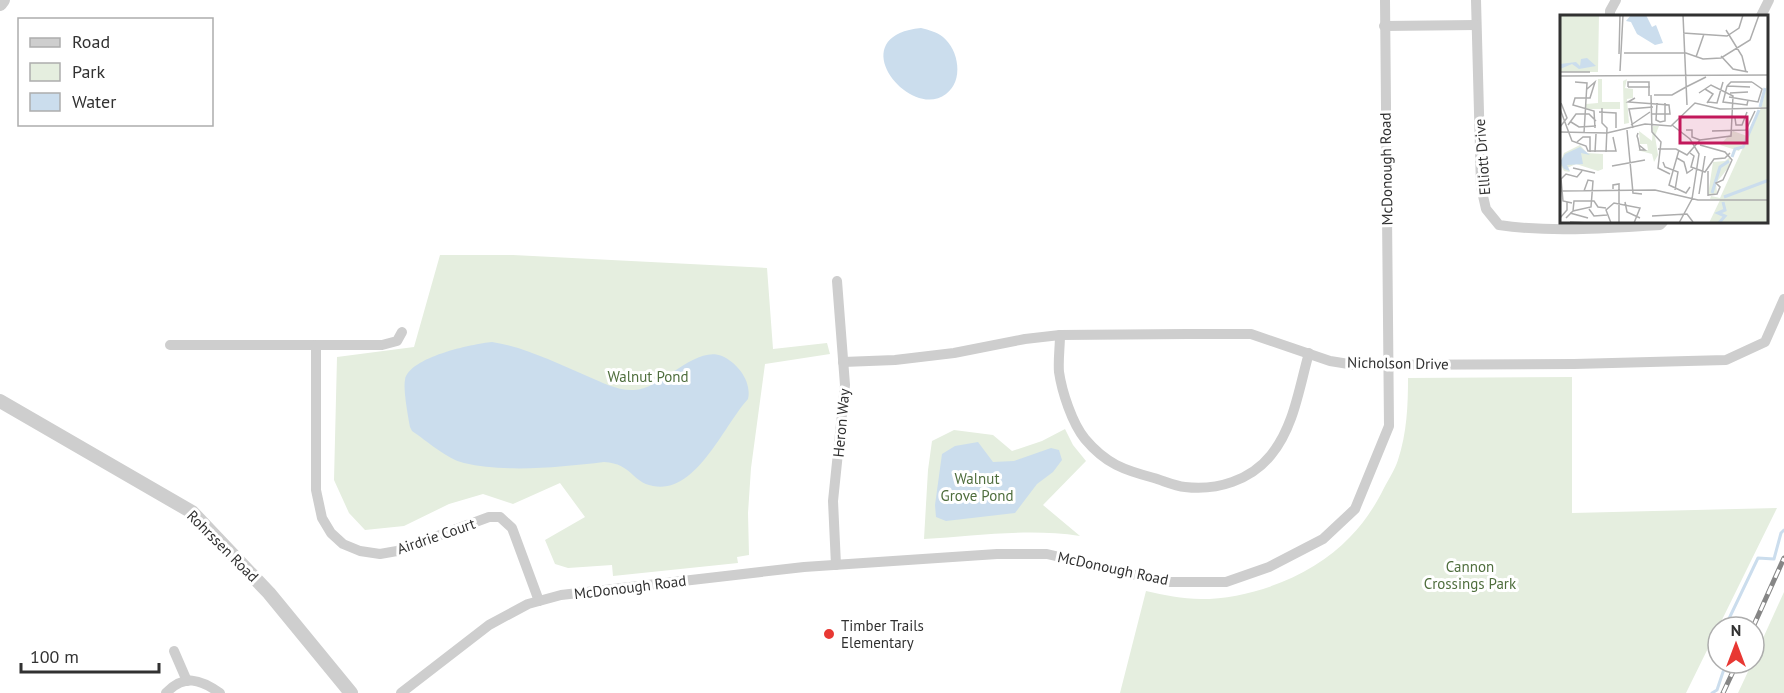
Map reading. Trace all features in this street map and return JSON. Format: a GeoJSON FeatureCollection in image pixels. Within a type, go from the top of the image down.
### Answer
{"type":"FeatureCollection","features":[{"type":"Feature","properties":{"kind":"street"},"geometry":{"type":"LineString","coordinates":[[0,4],[3,0]]}},
{"type":"Feature","properties":{"kind":"street","name":"McDonough Road"},"geometry":{"type":"LineString","coordinates":[[401,693],[489,625],[528,604],[561,595],[836,565],[997,554],[1047,554],[1165,582],[1226,582],[1269,567],[1323,539],[1355,509],[1389,426],[1385,0]]}},
{"type":"Feature","properties":{"kind":"street","name":"Elliott Drive"},"geometry":{"type":"LineString","coordinates":[[1476,0],[1481,187],[1486,209],[1499,225],[1522,229],[1575,229],[1661,224]]}},
{"type":"Feature","properties":{"kind":"street"},"geometry":{"type":"LineString","coordinates":[[1610,15],[1616,0]]}},
{"type":"Feature","properties":{"kind":"street"},"geometry":{"type":"LineString","coordinates":[[1762,15],[1769,0]]}},
{"type":"Feature","properties":{"kind":"street"},"geometry":{"type":"LineString","coordinates":[[1384,26],[1476,25]]}},
{"type":"Feature","properties":{"kind":"street","name":"Heron Way"},"geometry":{"type":"LineString","coordinates":[[836,565],[833,501],[845,386],[837,280]]}},
{"type":"Feature","properties":{"kind":"street","name":"Nicholson Drive"},"geometry":{"type":"LineString","coordinates":[[843,362],[907,358],[1060,335],[1251,334],[1330,361],[1355,365],[1574,364],[1726,360],[1766,342],[1784,299]]}},
{"type":"Feature","properties":{"kind":"street"},"geometry":{"type":"LineString","coordinates":[[170,345],[382,345],[397,341],[402,332]]}},
{"type":"Feature","properties":{"kind":"street"},"geometry":{"type":"LineString","coordinates":[[1060,335],[1059,370],[1067,404],[1083,437],[1106,460],[1123,469],[1184,487],[1208,487],[1230,483],[1251,473],[1271,455],[1289,426],[1309,353]]}},
{"type":"Feature","properties":{"kind":"street","name":"Airdrie Court"},"geometry":{"type":"LineString","coordinates":[[316,345],[316,490],[322,519],[331,533],[343,544],[360,551],[380,554],[397,551],[489,517],[500,517],[512,528],[539,601]]}},
{"type":"Feature","properties":{"kind":"street","name":"Rohrssen Road"},"geometry":{"type":"LineString","coordinates":[[0,401],[192,512],[269,593],[351,693]]}},
{"type":"Feature","properties":{"kind":"street"},"geometry":{"type":"LineString","coordinates":[[174,651],[187,681]]}},
{"type":"Feature","properties":{"kind":"street"},"geometry":{"type":"LineString","coordinates":[[166,693],[176,683],[187,681],[200,681],[220,693]]}},
{"type":"Feature","properties":{"kind":"green space","name":"Walnut Pond"},"geometry":{"type":"Polygon","coordinates":[[[440,255],[513,255],[767,268],[773,349],[827,343],[830,354],[765,364],[751,468],[748,513],[749,555],[737,557],[738,563],[613,576],[612,565],[568,568],[555,564],[545,540],[585,517],[560,483],[513,504],[483,494],[449,504],[404,526],[365,530],[349,513],[334,480],[337,357],[414,347],[440,255]]]}},
{"type":"Feature","properties":{"kind":"green space","name":"Cannon Crossings Park"},"geometry":{"type":"Polygon","coordinates":[[[1572,377],[1572,513],[1777,508],[1724,615],[1706,615],[1706,652],[1686,693],[1120,693],[1146,591],[1180,598],[1201,599],[1241,595],[1282,582],[1301,573],[1335,551],[1355,532],[1377,501],[1398,460],[1405,429],[1408,378],[1572,377]]]}},
{"type":"Feature","properties":{"kind":"green space","name":"Walnut Grove Pond"},"geometry":{"type":"Polygon","coordinates":[[[1065,429],[1073,445],[1086,461],[1043,505],[1080,536],[1022,533],[924,539],[932,441],[954,430],[993,435],[1012,451],[1042,441],[1065,429]]]}},
{"type":"Feature","properties":{"kind":"green space"},"geometry":{"type":"Polygon","coordinates":[[[1784,592],[1784,693],[1738,693],[1746,675],[1766,675],[1766,632],[1784,592]]]}},
{"type":"Feature","properties":{"kind":"water"},"geometry":{"type":"Polygon","coordinates":[[[921,28],[943,37],[956,57],[957,74],[952,88],[946,94],[931,100],[916,97],[901,88],[890,74],[884,60],[886,46],[897,34],[921,28]]]}},
{"type":"Feature","properties":{"kind":"water"},"geometry":{"type":"Polygon","coordinates":[[[492,342],[528,352],[610,386],[628,390],[645,388],[701,357],[712,354],[722,356],[738,368],[746,380],[748,399],[708,456],[683,480],[668,486],[646,484],[614,463],[498,468],[464,463],[444,454],[412,431],[406,403],[405,380],[409,372],[429,358],[457,349],[492,342]]]}},
{"type":"Feature","properties":{"kind":"water","name":"Walnut Grove Pond"},"geometry":{"type":"Polygon","coordinates":[[[978,442],[993,462],[1014,461],[1051,448],[1059,450],[1062,460],[1053,472],[1037,484],[1015,513],[946,521],[936,517],[935,505],[942,454],[955,446],[978,442]]]}},
{"type":"Feature","properties":{"kind":"waterway"},"geometry":{"type":"LineString","coordinates":[[1731,615],[1758,558],[1774,559],[1781,533],[1784,530]]}},
{"type":"Feature","properties":{"kind":"waterway"},"geometry":{"type":"LineString","coordinates":[[1712,693],[1717,690],[1722,675]]}},
{"type":"Feature","properties":{"kind":"railway"},"geometry":{"type":"LineString","coordinates":[[1758,615],[1784,558]]}},
{"type":"Feature","properties":{"kind":"railway"},"geometry":{"type":"LineString","coordinates":[[1723,693],[1731,675]]}},
{"type":"Feature","properties":{"kind":"place","name":"Timber Trails Elementary"},"geometry":{"type":"Point","coordinates":[829,634]}}]}
